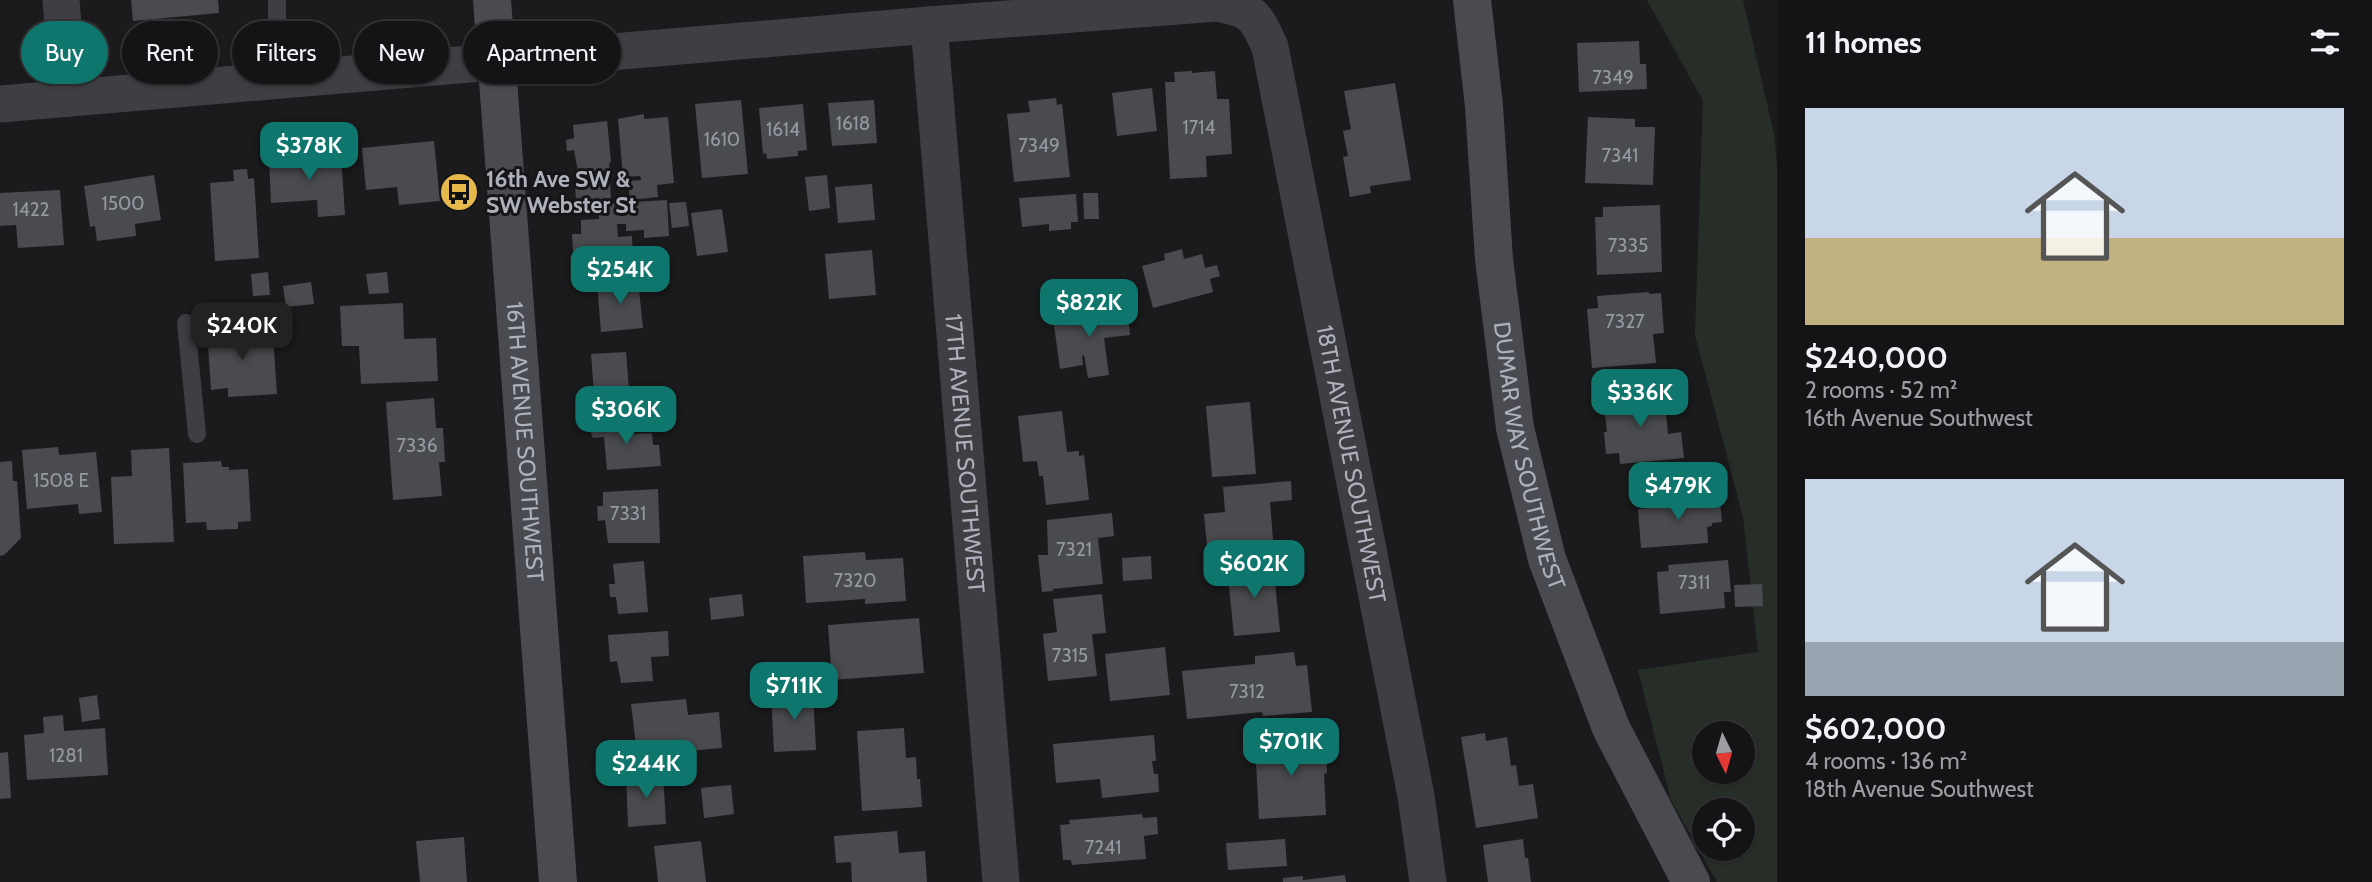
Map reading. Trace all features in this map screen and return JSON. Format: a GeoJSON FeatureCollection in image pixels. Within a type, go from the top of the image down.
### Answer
{"type":"FeatureCollection","features":[{"type":"Feature","properties":{"kind":"street"},"geometry":{"type":"LineString","coordinates":[[61,0],[69,98]]}},
{"type":"Feature","properties":{"kind":"street","name":"16TH AVENUE SOUTHWEST"},"geometry":{"type":"LineString","coordinates":[[492,0],[493,21]]}},
{"type":"Feature","properties":{"kind":"street","name":"DUMAR WAY SOUTHWEST"},"geometry":{"type":"LineString","coordinates":[[1472,0],[1484,106],[1494,259],[1515,428],[1546,559],[1611,727],[1691,882]]}},
{"type":"Feature","properties":{"kind":"street","name":"18TH AVENUE SOUTHWEST"},"geometry":{"type":"LineString","coordinates":[[621,51],[1217,3],[1242,8],[1257,20],[1270,47],[1416,796],[1428,882]]}},
{"type":"Feature","properties":{"kind":"street","name":"17TH AVENUE SOUTHWEST"},"geometry":{"type":"LineString","coordinates":[[929,25],[1001,882]]}},
{"type":"Feature","properties":{"kind":"street","name":"18TH AVENUE SOUTHWEST"},"geometry":{"type":"LineString","coordinates":[[340,75],[463,65]]}},
{"type":"Feature","properties":{"kind":"street","name":"18TH AVENUE SOUTHWEST"},"geometry":{"type":"LineString","coordinates":[[0,104],[232,84]]}},
{"type":"Feature","properties":{"kind":"street","name":"16TH AVENUE SOUTHWEST"},"geometry":{"type":"LineString","coordinates":[[498,84],[558,882]]}},
{"type":"Feature","properties":{"kind":"lane"},"geometry":{"type":"LineString","coordinates":[[276,0],[276,21]]}},
{"type":"Feature","properties":{"kind":"lane"},"geometry":{"type":"LineString","coordinates":[[187,323],[197,434]]}},
{"type":"Feature","properties":{"kind":"shaded area"},"geometry":{"type":"Polygon","coordinates":[[[1647,0],[1743,0],[1774,134],[1777,164],[1777,882],[1717,882],[1705,861],[1755,861],[1755,798],[1692,798],[1692,837],[1671,800],[1638,670],[1758,652],[1743,517],[1695,335],[1703,101],[1647,0]]]}},
{"type":"Feature","properties":{"kind":"building"},"geometry":{"type":"Polygon","coordinates":[[[131,0],[218,0],[219,13],[133,21],[131,0]]]}},
{"type":"Feature","properties":{"kind":"building"},"geometry":{"type":"Polygon","coordinates":[[[1639,41],[1640,64],[1646,64],[1647,89],[1579,92],[1577,43],[1639,41]]]}},
{"type":"Feature","properties":{"kind":"building"},"geometry":{"type":"Polygon","coordinates":[[[1215,71],[1217,99],[1229,99],[1232,154],[1206,156],[1207,177],[1170,179],[1165,82],[1175,82],[1174,72],[1215,71]]]}},
{"type":"Feature","properties":{"kind":"building"},"geometry":{"type":"Polygon","coordinates":[[[1395,83],[1411,180],[1370,186],[1371,193],[1350,197],[1343,157],[1348,156],[1343,131],[1351,129],[1344,91],[1395,83]]]}},
{"type":"Feature","properties":{"kind":"building"},"geometry":{"type":"Polygon","coordinates":[[[1152,88],[1157,131],[1117,136],[1112,93],[1152,88]]]}},
{"type":"Feature","properties":{"kind":"building"},"geometry":{"type":"Polygon","coordinates":[[[1056,98],[1057,105],[1062,104],[1070,177],[1014,182],[1007,114],[1030,112],[1028,101],[1056,98]]]}},
{"type":"Feature","properties":{"kind":"building"},"geometry":{"type":"Polygon","coordinates":[[[741,100],[748,174],[702,178],[695,104],[741,100]]]}},
{"type":"Feature","properties":{"kind":"building"},"geometry":{"type":"Polygon","coordinates":[[[874,100],[877,143],[832,146],[828,103],[874,100]]]}},
{"type":"Feature","properties":{"kind":"building"},"geometry":{"type":"Polygon","coordinates":[[[803,104],[807,150],[798,151],[798,156],[767,159],[766,153],[763,154],[759,108],[803,104]]]}},
{"type":"Feature","properties":{"kind":"building"},"geometry":{"type":"Polygon","coordinates":[[[644,114],[644,119],[668,117],[674,183],[657,185],[658,197],[630,200],[628,181],[641,180],[640,176],[623,177],[618,119],[644,114]]]}},
{"type":"Feature","properties":{"kind":"building"},"geometry":{"type":"Polygon","coordinates":[[[1588,117],[1635,119],[1635,127],[1655,127],[1653,185],[1585,183],[1588,117]]]}},
{"type":"Feature","properties":{"kind":"building"},"geometry":{"type":"Polygon","coordinates":[[[607,121],[610,174],[579,177],[574,150],[567,151],[566,140],[574,138],[573,125],[607,121]]]}},
{"type":"Feature","properties":{"kind":"building"},"geometry":{"type":"Polygon","coordinates":[[[434,141],[440,201],[399,205],[397,187],[366,190],[362,148],[434,141]]]}},
{"type":"Feature","properties":{"kind":"building"},"geometry":{"type":"Polygon","coordinates":[[[341,154],[345,215],[318,217],[317,200],[271,203],[269,159],[341,154]]]}},
{"type":"Feature","properties":{"kind":"building"},"geometry":{"type":"Polygon","coordinates":[[[247,169],[248,179],[254,178],[259,258],[215,261],[210,183],[234,181],[233,170],[247,169]]]}},
{"type":"Feature","properties":{"kind":"building"},"geometry":{"type":"Polygon","coordinates":[[[154,175],[161,220],[135,224],[136,236],[97,241],[95,226],[90,227],[84,186],[154,175]]]}},
{"type":"Feature","properties":{"kind":"building"},"geometry":{"type":"Polygon","coordinates":[[[827,175],[830,208],[809,211],[805,177],[827,175]]]}},
{"type":"Feature","properties":{"kind":"building"},"geometry":{"type":"Polygon","coordinates":[[[610,182],[611,199],[576,201],[575,183],[610,182]]]}},
{"type":"Feature","properties":{"kind":"building"},"geometry":{"type":"Polygon","coordinates":[[[872,184],[875,220],[838,223],[835,187],[872,184]]]}},
{"type":"Feature","properties":{"kind":"building"},"geometry":{"type":"Polygon","coordinates":[[[60,190],[64,245],[18,248],[16,225],[0,226],[0,193],[60,190]]]}},
{"type":"Feature","properties":{"kind":"building"},"geometry":{"type":"Polygon","coordinates":[[[1083,193],[1098,193],[1099,219],[1084,219],[1083,193]]]}},
{"type":"Feature","properties":{"kind":"building"},"geometry":{"type":"Polygon","coordinates":[[[1076,194],[1078,222],[1071,222],[1071,229],[1049,231],[1049,224],[1022,227],[1019,198],[1076,194]]]}},
{"type":"Feature","properties":{"kind":"building"},"geometry":{"type":"Polygon","coordinates":[[[667,200],[669,236],[644,238],[644,230],[626,231],[626,224],[617,224],[618,237],[632,236],[633,255],[645,254],[646,268],[587,271],[583,250],[573,251],[572,234],[581,234],[581,220],[599,219],[598,204],[667,200]]]}},
{"type":"Feature","properties":{"kind":"building"},"geometry":{"type":"Polygon","coordinates":[[[686,202],[689,226],[672,228],[669,203],[686,202]]]}},
{"type":"Feature","properties":{"kind":"building"},"geometry":{"type":"Polygon","coordinates":[[[1660,205],[1662,272],[1597,275],[1595,217],[1603,217],[1603,207],[1660,205]]]}},
{"type":"Feature","properties":{"kind":"building"},"geometry":{"type":"Polygon","coordinates":[[[722,209],[728,252],[697,256],[691,213],[722,209]]]}},
{"type":"Feature","properties":{"kind":"building"},"geometry":{"type":"Polygon","coordinates":[[[1182,249],[1184,259],[1202,254],[1205,268],[1217,265],[1220,276],[1210,279],[1213,292],[1153,308],[1142,266],[1165,260],[1164,254],[1182,249]]]}},
{"type":"Feature","properties":{"kind":"building"},"geometry":{"type":"Polygon","coordinates":[[[872,250],[876,295],[829,299],[825,254],[872,250]]]}},
{"type":"Feature","properties":{"kind":"building"},"geometry":{"type":"Polygon","coordinates":[[[268,272],[270,295],[253,296],[251,274],[268,272]]]}},
{"type":"Feature","properties":{"kind":"building"},"geometry":{"type":"Polygon","coordinates":[[[387,272],[389,293],[369,294],[366,274],[387,272]]]}},
{"type":"Feature","properties":{"kind":"building"},"geometry":{"type":"Polygon","coordinates":[[[638,280],[643,328],[601,332],[597,284],[638,280]]]}},
{"type":"Feature","properties":{"kind":"building"},"geometry":{"type":"Polygon","coordinates":[[[311,282],[314,304],[286,307],[283,286],[311,282]]]}},
{"type":"Feature","properties":{"kind":"building"},"geometry":{"type":"Polygon","coordinates":[[[1661,293],[1664,333],[1653,334],[1656,363],[1592,368],[1587,309],[1598,308],[1597,296],[1661,293]]]}},
{"type":"Feature","properties":{"kind":"building"},"geometry":{"type":"Polygon","coordinates":[[[403,303],[404,339],[436,338],[438,381],[361,384],[359,346],[342,346],[340,306],[403,303]]]}},
{"type":"Feature","properties":{"kind":"building"},"geometry":{"type":"Polygon","coordinates":[[[1127,307],[1130,335],[1104,338],[1109,375],[1088,378],[1084,355],[1083,365],[1060,369],[1053,318],[1127,307]]]}},
{"type":"Feature","properties":{"kind":"building"},"geometry":{"type":"Polygon","coordinates":[[[267,327],[268,335],[273,335],[277,394],[228,397],[228,388],[211,390],[207,331],[267,327]]]}},
{"type":"Feature","properties":{"kind":"building"},"geometry":{"type":"Polygon","coordinates":[[[626,352],[629,390],[611,391],[611,402],[596,403],[591,354],[626,352]]]}},
{"type":"Feature","properties":{"kind":"building"},"geometry":{"type":"Polygon","coordinates":[[[1664,391],[1668,434],[1681,432],[1684,458],[1620,464],[1619,453],[1606,454],[1604,432],[1607,432],[1603,397],[1664,391]]]}},
{"type":"Feature","properties":{"kind":"building"},"geometry":{"type":"Polygon","coordinates":[[[434,398],[436,428],[443,428],[445,462],[439,462],[442,496],[393,500],[386,402],[434,398]]]}},
{"type":"Feature","properties":{"kind":"building"},"geometry":{"type":"Polygon","coordinates":[[[1250,402],[1256,474],[1212,477],[1206,406],[1250,402]]]}},
{"type":"Feature","properties":{"kind":"building"},"geometry":{"type":"Polygon","coordinates":[[[1062,411],[1067,452],[1079,451],[1079,456],[1084,455],[1089,500],[1046,505],[1043,476],[1039,476],[1037,461],[1023,462],[1018,416],[1062,411]]]}},
{"type":"Feature","properties":{"kind":"building"},"geometry":{"type":"Polygon","coordinates":[[[630,419],[632,434],[652,433],[653,445],[659,445],[661,466],[607,470],[604,437],[593,438],[589,428],[593,422],[630,419]]]}},
{"type":"Feature","properties":{"kind":"building"},"geometry":{"type":"Polygon","coordinates":[[[58,447],[59,455],[96,452],[102,512],[79,514],[78,504],[27,509],[22,450],[58,447]]]}},
{"type":"Feature","properties":{"kind":"building"},"geometry":{"type":"Polygon","coordinates":[[[169,448],[174,542],[114,544],[111,477],[132,476],[131,450],[169,448]]]}},
{"type":"Feature","properties":{"kind":"building"},"geometry":{"type":"Polygon","coordinates":[[[12,461],[13,481],[17,481],[21,538],[0,556],[0,462],[12,461]]]}},
{"type":"Feature","properties":{"kind":"building"},"geometry":{"type":"Polygon","coordinates":[[[221,461],[222,467],[229,467],[229,470],[248,469],[251,521],[238,522],[238,529],[207,530],[206,522],[186,523],[183,463],[221,461]]]}},
{"type":"Feature","properties":{"kind":"building"},"geometry":{"type":"Polygon","coordinates":[[[1291,481],[1292,500],[1270,502],[1274,551],[1208,557],[1204,514],[1225,512],[1223,487],[1291,481]]]}},
{"type":"Feature","properties":{"kind":"building"},"geometry":{"type":"Polygon","coordinates":[[[658,489],[660,543],[608,543],[605,520],[598,521],[597,506],[603,506],[603,492],[658,489]]]}},
{"type":"Feature","properties":{"kind":"building"},"geometry":{"type":"Polygon","coordinates":[[[1708,496],[1709,503],[1720,502],[1722,522],[1712,523],[1712,526],[1707,527],[1708,543],[1641,548],[1638,509],[1650,508],[1649,500],[1708,496]]]}},
{"type":"Feature","properties":{"kind":"building"},"geometry":{"type":"Polygon","coordinates":[[[1112,513],[1114,536],[1098,538],[1103,584],[1042,592],[1038,555],[1048,555],[1047,520],[1112,513]]]}},
{"type":"Feature","properties":{"kind":"building"},"geometry":{"type":"Polygon","coordinates":[[[865,552],[866,560],[903,558],[906,601],[865,604],[865,599],[806,603],[803,556],[865,552]]]}},
{"type":"Feature","properties":{"kind":"building"},"geometry":{"type":"Polygon","coordinates":[[[1151,556],[1152,579],[1123,581],[1122,558],[1151,556]]]}},
{"type":"Feature","properties":{"kind":"building"},"geometry":{"type":"Polygon","coordinates":[[[1728,560],[1731,592],[1724,592],[1725,608],[1660,614],[1657,572],[1669,571],[1668,565],[1728,560]]]}},
{"type":"Feature","properties":{"kind":"building"},"geometry":{"type":"Polygon","coordinates":[[[644,561],[648,612],[618,614],[616,597],[610,597],[609,584],[615,584],[613,564],[644,561]]]}},
{"type":"Feature","properties":{"kind":"building"},"geometry":{"type":"Polygon","coordinates":[[[1273,563],[1280,632],[1234,636],[1227,567],[1273,563]]]}},
{"type":"Feature","properties":{"kind":"building"},"geometry":{"type":"Polygon","coordinates":[[[1762,584],[1763,606],[1735,607],[1734,585],[1762,584]]]}},
{"type":"Feature","properties":{"kind":"building"},"geometry":{"type":"Polygon","coordinates":[[[742,594],[744,616],[711,620],[709,598],[742,594]]]}},
{"type":"Feature","properties":{"kind":"building"},"geometry":{"type":"Polygon","coordinates":[[[1102,594],[1106,633],[1092,634],[1097,676],[1048,681],[1043,634],[1057,632],[1053,599],[1102,594]]]}},
{"type":"Feature","properties":{"kind":"building"},"geometry":{"type":"Polygon","coordinates":[[[919,618],[924,673],[832,680],[828,625],[919,618]]]}},
{"type":"Feature","properties":{"kind":"building"},"geometry":{"type":"Polygon","coordinates":[[[668,631],[669,656],[651,657],[653,681],[621,683],[617,661],[610,662],[608,635],[668,631]]]}},
{"type":"Feature","properties":{"kind":"building"},"geometry":{"type":"Polygon","coordinates":[[[1165,647],[1170,695],[1110,701],[1105,654],[1165,647]]]}},
{"type":"Feature","properties":{"kind":"building"},"geometry":{"type":"Polygon","coordinates":[[[1294,652],[1296,666],[1307,665],[1312,712],[1263,716],[1262,712],[1187,719],[1182,671],[1255,664],[1255,656],[1294,652]]]}},
{"type":"Feature","properties":{"kind":"building"},"geometry":{"type":"Polygon","coordinates":[[[813,693],[816,750],[774,752],[771,695],[813,693]]]}},
{"type":"Feature","properties":{"kind":"building"},"geometry":{"type":"Polygon","coordinates":[[[97,695],[100,719],[82,722],[79,698],[97,695]]]}},
{"type":"Feature","properties":{"kind":"building"},"geometry":{"type":"Polygon","coordinates":[[[686,699],[688,715],[719,712],[722,748],[676,752],[676,758],[638,762],[631,704],[686,699]]]}},
{"type":"Feature","properties":{"kind":"building"},"geometry":{"type":"Polygon","coordinates":[[[63,715],[64,731],[105,728],[108,775],[27,780],[24,735],[44,733],[43,717],[63,715]]]}},
{"type":"Feature","properties":{"kind":"building"},"geometry":{"type":"Polygon","coordinates":[[[904,728],[906,758],[916,757],[922,807],[862,811],[857,731],[904,728]]]}},
{"type":"Feature","properties":{"kind":"building"},"geometry":{"type":"Polygon","coordinates":[[[1485,733],[1486,741],[1507,737],[1511,766],[1516,765],[1519,786],[1533,784],[1538,818],[1476,828],[1461,737],[1485,733]]]}},
{"type":"Feature","properties":{"kind":"building"},"geometry":{"type":"Polygon","coordinates":[[[1154,735],[1156,761],[1152,761],[1154,774],[1158,774],[1159,792],[1102,798],[1100,779],[1056,783],[1053,744],[1154,735]]]}},
{"type":"Feature","properties":{"kind":"building"},"geometry":{"type":"Polygon","coordinates":[[[1303,736],[1303,741],[1326,740],[1326,815],[1259,819],[1255,743],[1269,742],[1268,738],[1303,736]]]}},
{"type":"Feature","properties":{"kind":"building"},"geometry":{"type":"Polygon","coordinates":[[[8,752],[11,798],[0,799],[0,753],[8,752]]]}},
{"type":"Feature","properties":{"kind":"building"},"geometry":{"type":"Polygon","coordinates":[[[663,774],[666,824],[628,827],[626,775],[663,774]]]}},
{"type":"Feature","properties":{"kind":"building"},"geometry":{"type":"Polygon","coordinates":[[[731,785],[734,814],[704,818],[701,788],[731,785]]]}},
{"type":"Feature","properties":{"kind":"building"},"geometry":{"type":"Polygon","coordinates":[[[1142,814],[1143,818],[1157,817],[1158,834],[1144,836],[1146,859],[1072,865],[1071,860],[1063,860],[1060,825],[1070,824],[1069,820],[1142,814]]]}},
{"type":"Feature","properties":{"kind":"building"},"geometry":{"type":"Polygon","coordinates":[[[897,831],[899,853],[925,851],[927,882],[852,882],[851,862],[836,863],[834,836],[897,831]]]}},
{"type":"Feature","properties":{"kind":"building"},"geometry":{"type":"Polygon","coordinates":[[[464,837],[467,882],[420,882],[416,841],[464,837]]]}},
{"type":"Feature","properties":{"kind":"building"},"geometry":{"type":"Polygon","coordinates":[[[1285,839],[1287,866],[1228,870],[1226,843],[1285,839]]]}},
{"type":"Feature","properties":{"kind":"building"},"geometry":{"type":"Polygon","coordinates":[[[1523,839],[1531,882],[1488,882],[1483,845],[1523,839]]]}},
{"type":"Feature","properties":{"kind":"building"},"geometry":{"type":"Polygon","coordinates":[[[701,841],[706,882],[658,882],[654,846],[701,841]]]}},
{"type":"Feature","properties":{"kind":"building"},"geometry":{"type":"Polygon","coordinates":[[[1345,875],[1346,882],[1283,882],[1283,878],[1303,876],[1303,880],[1345,875]]]}},
{"type":"Feature","properties":{"kind":"place","name":"16th Ave SW & SW Webster St"},"geometry":{"type":"Point","coordinates":[459,192]}}]}
